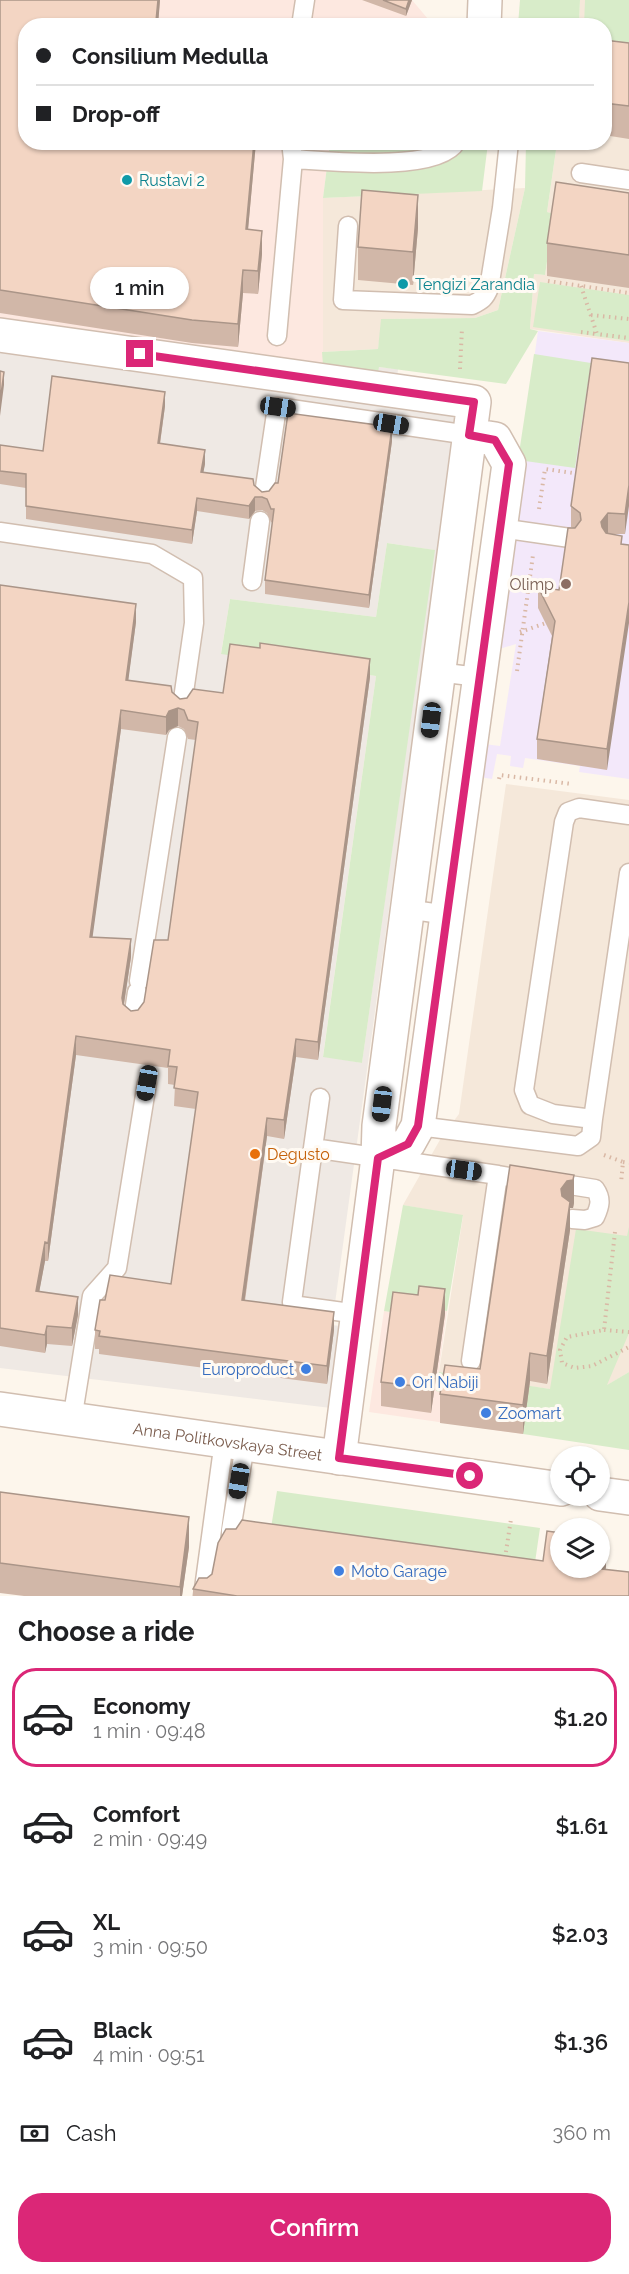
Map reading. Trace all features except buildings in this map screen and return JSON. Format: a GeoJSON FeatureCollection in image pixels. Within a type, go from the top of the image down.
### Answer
{"type":"FeatureCollection","features":[{"type":"Feature","properties":{"kind":"street"},"geometry":{"type":"LineString","coordinates":[[484,18],[485,0]]}},
{"type":"Feature","properties":{"kind":"street"},"geometry":{"type":"LineString","coordinates":[[0,334],[474,402],[406,909],[379,1126],[378,1158],[339,1458]]}},
{"type":"Feature","properties":{"kind":"street"},"geometry":{"type":"LineString","coordinates":[[378,1158],[408,1144],[418,1126],[509,464],[495,440],[469,435]]}},
{"type":"Feature","properties":{"kind":"street","name":"Anna Politkovskaya Street"},"geometry":{"type":"LineString","coordinates":[[0,1409],[550,1487]]}},
{"type":"Feature","properties":{"kind":"street"},"geometry":{"type":"LineString","coordinates":[[610,1495],[629,1498]]}},
{"type":"Feature","properties":{"kind":"lane"},"geometry":{"type":"LineString","coordinates":[[302,18],[305,0]]}},
{"type":"Feature","properties":{"kind":"lane"},"geometry":{"type":"LineString","coordinates":[[277,336],[292,151],[391,163],[430,159],[447,150]]}},
{"type":"Feature","properties":{"kind":"lane"},"geometry":{"type":"LineString","coordinates":[[348,226],[343,300],[472,305],[485,299],[489,288],[508,150]]}},
{"type":"Feature","properties":{"kind":"lane"},"geometry":{"type":"LineString","coordinates":[[581,173],[629,180]]}},
{"type":"Feature","properties":{"kind":"lane"},"geometry":{"type":"LineString","coordinates":[[264,495],[278,407],[469,435]]}},
{"type":"Feature","properties":{"kind":"lane"},"geometry":{"type":"LineString","coordinates":[[252,581],[260,521]]}},
{"type":"Feature","properties":{"kind":"lane"},"geometry":{"type":"LineString","coordinates":[[500,528],[570,538]]}},
{"type":"Feature","properties":{"kind":"lane"},"geometry":{"type":"LineString","coordinates":[[0,532],[152,555],[193,578],[194,623],[182,706]]}},
{"type":"Feature","properties":{"kind":"lane"},"geometry":{"type":"LineString","coordinates":[[437,672],[479,677]]}},
{"type":"Feature","properties":{"kind":"lane"},"geometry":{"type":"LineString","coordinates":[[133,1018],[177,737]]}},
{"type":"Feature","properties":{"kind":"lane"},"geometry":{"type":"LineString","coordinates":[[593,1119],[553,1114],[530,1105],[524,1090],[564,822],[568,812],[579,808],[629,815]]}},
{"type":"Feature","properties":{"kind":"lane"},"geometry":{"type":"LineString","coordinates":[[418,1126],[578,1146],[591,1137],[629,873]]}},
{"type":"Feature","properties":{"kind":"lane"},"geometry":{"type":"LineString","coordinates":[[406,909],[448,915]]}},
{"type":"Feature","properties":{"kind":"lane"},"geometry":{"type":"LineString","coordinates":[[72,1420],[92,1296],[117,1268],[147,1083]]}},
{"type":"Feature","properties":{"kind":"lane"},"geometry":{"type":"LineString","coordinates":[[320,1098],[292,1302],[299,1306],[358,1314]]}},
{"type":"Feature","properties":{"kind":"lane"},"geometry":{"type":"LineString","coordinates":[[313,1148],[595,1189],[601,1197],[595,1217],[585,1220],[572,1219]]}},
{"type":"Feature","properties":{"kind":"lane"},"geometry":{"type":"LineString","coordinates":[[471,1361],[498,1175]]}},
{"type":"Feature","properties":{"kind":"lane"},"geometry":{"type":"LineString","coordinates":[[231,1547],[234,1443]]}},
{"type":"Feature","properties":{"kind":"lane"},"geometry":{"type":"LineString","coordinates":[[203,1596],[234,1443]]}},
{"type":"Feature","properties":{"kind":"path"},"geometry":{"type":"LineString","coordinates":[[548,281],[629,293]]}},
{"type":"Feature","properties":{"kind":"path"},"geometry":{"type":"LineString","coordinates":[[580,286],[597,334]]}},
{"type":"Feature","properties":{"kind":"path"},"geometry":{"type":"LineString","coordinates":[[591,315],[629,319]]}},
{"type":"Feature","properties":{"kind":"path"},"geometry":{"type":"LineString","coordinates":[[462,327],[460,376],[474,402]]}},
{"type":"Feature","properties":{"kind":"path"},"geometry":{"type":"LineString","coordinates":[[581,332],[629,338]]}},
{"type":"Feature","properties":{"kind":"path"},"geometry":{"type":"LineString","coordinates":[[533,627],[546,623]]}},
{"type":"Feature","properties":{"kind":"path"},"geometry":{"type":"LineString","coordinates":[[465,784],[498,789],[500,775],[559,783]]}},
{"type":"Feature","properties":{"kind":"path"},"geometry":{"type":"LineString","coordinates":[[578,1146],[629,1163]]}},
{"type":"Feature","properties":{"kind":"path"},"geometry":{"type":"LineString","coordinates":[[620,1186],[623,1162]]}},
{"type":"Feature","properties":{"kind":"path"},"geometry":{"type":"LineString","coordinates":[[604,1330],[615,1230]]}},
{"type":"Feature","properties":{"kind":"path"},"geometry":{"type":"LineString","coordinates":[[629,1332],[604,1330],[567,1337],[560,1350],[562,1363],[575,1368],[592,1366],[629,1347]]}},
{"type":"Feature","properties":{"kind":"path"},"geometry":{"type":"LineString","coordinates":[[504,1564],[511,1519]]}},
{"type":"Feature","properties":{"kind":"shaded area"},"geometry":{"type":"Polygon","coordinates":[[[0,0],[412,0],[427,18],[18,18],[18,150],[329,150],[323,198],[323,365],[0,320],[0,0]]]}},
{"type":"Feature","properties":{"kind":"shaded area"},"geometry":{"type":"Polygon","coordinates":[[[580,0],[629,0],[629,343],[530,329],[534,274],[545,275],[553,214],[547,212],[556,150],[612,150],[612,18],[579,18],[580,0]]]}},
{"type":"Feature","properties":{"kind":"shaded area"},"geometry":{"type":"Polygon","coordinates":[[[525,188],[498,310],[475,318],[382,319],[378,349],[322,352],[323,198],[525,188]]]}},
{"type":"Feature","properties":{"kind":"shaded area"},"geometry":{"type":"Polygon","coordinates":[[[0,320],[377,371],[378,367],[398,369],[396,390],[455,413],[332,1325],[340,1326],[331,1408],[0,1368],[0,320]],[[387,543],[376,617],[230,599],[221,653],[376,676],[323,1056],[362,1063],[434,550],[387,543]]]}},
{"type":"Feature","properties":{"kind":"shaded area","name":"Olimp"},"geometry":{"type":"Polygon","coordinates":[[[538,331],[629,343],[629,779],[579,772],[580,766],[525,758],[523,768],[510,766],[511,756],[497,754],[492,779],[480,777],[484,744],[500,746],[516,644],[493,651],[538,331]]]}},
{"type":"Feature","properties":{"kind":"shaded area"},"geometry":{"type":"Polygon","coordinates":[[[506,784],[629,800],[629,1372],[606,1386],[549,1389],[439,1372],[463,1216],[403,1205],[441,1138],[459,1114],[506,784]]]}},
{"type":"Feature","properties":{"kind":"shaded area"},"geometry":{"type":"Polygon","coordinates":[[[417,1306],[447,1311],[436,1391],[527,1404],[523,1434],[369,1412],[384,1311],[415,1315],[417,1306]]]}},
{"type":"Feature","properties":{"kind":"green space"},"geometry":{"type":"Polygon","coordinates":[[[520,0],[580,0],[579,18],[519,18],[520,0]]]}},
{"type":"Feature","properties":{"kind":"green space"},"geometry":{"type":"Polygon","coordinates":[[[585,0],[629,0],[629,66],[612,64],[612,18],[584,18],[585,0]]]}},
{"type":"Feature","properties":{"kind":"green space"},"geometry":{"type":"Polygon","coordinates":[[[329,150],[487,150],[482,191],[323,198],[329,150]]]}},
{"type":"Feature","properties":{"kind":"green space"},"geometry":{"type":"Polygon","coordinates":[[[526,150],[556,150],[547,212],[554,214],[545,275],[534,274],[530,329],[538,331],[506,384],[379,367],[378,372],[323,365],[322,352],[378,349],[381,319],[475,318],[498,310],[525,188],[526,150]]]}},
{"type":"Feature","properties":{"kind":"green space"},"geometry":{"type":"Polygon","coordinates":[[[540,282],[629,295],[629,341],[533,327],[540,282]]]}},
{"type":"Feature","properties":{"kind":"green space"},"geometry":{"type":"Polygon","coordinates":[[[534,354],[591,363],[575,468],[518,460],[534,354]]]}},
{"type":"Feature","properties":{"kind":"green space"},"geometry":{"type":"Polygon","coordinates":[[[387,543],[435,550],[362,1063],[323,1057],[376,676],[221,654],[230,599],[376,617],[387,543]]]}},
{"type":"Feature","properties":{"kind":"green space"},"geometry":{"type":"Polygon","coordinates":[[[403,1205],[463,1215],[447,1311],[418,1306],[416,1316],[384,1311],[403,1205]]]}},
{"type":"Feature","properties":{"kind":"green space"},"geometry":{"type":"Polygon","coordinates":[[[629,1227],[629,1333],[607,1385],[629,1372],[629,1450],[523,1434],[526,1404],[436,1391],[439,1372],[550,1389],[576,1229],[627,1236],[629,1227]]]}},
{"type":"Feature","properties":{"kind":"green space"},"geometry":{"type":"Polygon","coordinates":[[[277,1491],[540,1528],[533,1576],[269,1540],[277,1491]]]}},
{"type":"Feature","properties":{"kind":"place","name":"Rustavi 2"},"geometry":{"type":"Point","coordinates":[127,180]}},
{"type":"Feature","properties":{"kind":"place","name":"Tengizi Zarandia"},"geometry":{"type":"Point","coordinates":[403,284]}},
{"type":"Feature","properties":{"kind":"place","name":"Olimp"},"geometry":{"type":"Point","coordinates":[566,584]}},
{"type":"Feature","properties":{"kind":"place","name":"Degusto"},"geometry":{"type":"Point","coordinates":[255,1154]}},
{"type":"Feature","properties":{"kind":"place","name":"Europroduct"},"geometry":{"type":"Point","coordinates":[306,1369]}},
{"type":"Feature","properties":{"kind":"place","name":"Ori Nabiji"},"geometry":{"type":"Point","coordinates":[400,1382]}},
{"type":"Feature","properties":{"kind":"place","name":"Zoomart"},"geometry":{"type":"Point","coordinates":[486,1413]}},
{"type":"Feature","properties":{"kind":"place","name":"Moto Garage"},"geometry":{"type":"Point","coordinates":[339,1571]}},
{"type":"Feature","properties":{"kind":"route"},"geometry":{"type":"LineString","coordinates":[[140,354],[474,402],[469,435],[495,440],[509,464],[418,1126],[408,1144],[378,1158],[339,1458],[470,1476]]}}]}
